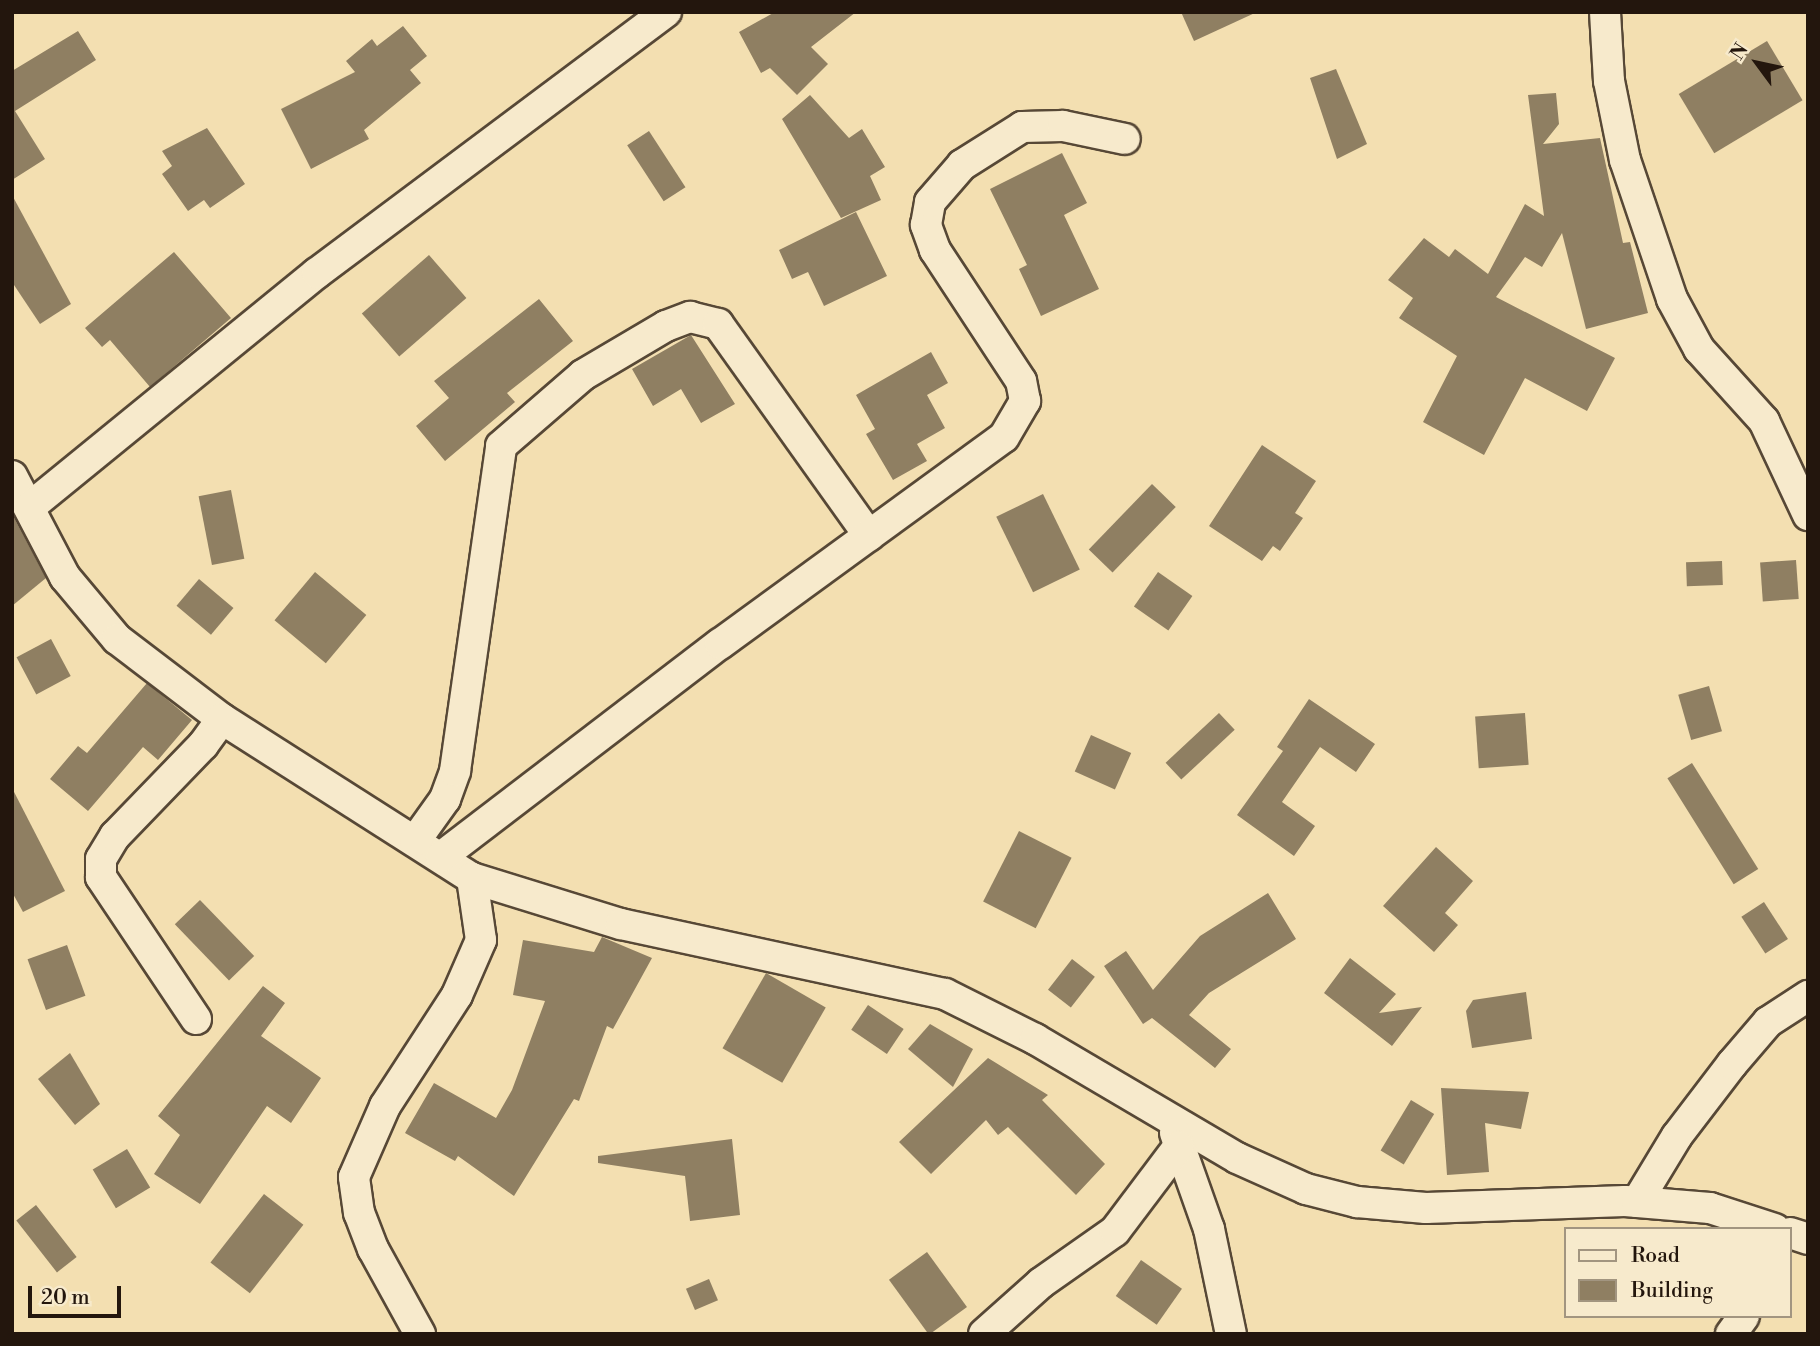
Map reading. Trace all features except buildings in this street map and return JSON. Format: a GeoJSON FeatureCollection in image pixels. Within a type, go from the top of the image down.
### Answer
{"type":"FeatureCollection","features":[{"type":"Feature","properties":{"kind":"street"},"geometry":{"type":"LineString","coordinates":[[30,507],[317,273],[666,12]]}},
{"type":"Feature","properties":{"kind":"street"},"geometry":{"type":"LineString","coordinates":[[1605,12],[1609,82],[1625,160],[1672,299],[1699,349],[1764,421],[1808,515]]}},
{"type":"Feature","properties":{"kind":"street"},"geometry":{"type":"LineString","coordinates":[[441,857],[1004,437],[1025,401],[1021,381],[935,250],[926,225],[930,202],[962,166],[1022,127],[1063,126],[1125,139]]}},
{"type":"Feature","properties":{"kind":"street"},"geometry":{"type":"LineString","coordinates":[[415,841],[445,799],[455,771],[501,446],[583,375],[666,326],[690,317],[718,324],[869,536]]}},
{"type":"Feature","properties":{"kind":"street"},"geometry":{"type":"LineString","coordinates":[[12,476],[65,577],[117,639],[222,719],[472,878],[621,924],[945,994],[1035,1039],[1175,1132],[1283,1178],[1357,1202],[1426,1208],[1637,1202],[1710,1208],[1770,1227]]}},
{"type":"Feature","properties":{"kind":"street"},"geometry":{"type":"LineString","coordinates":[[196,1019],[101,877],[102,859],[115,836],[222,719]]}},
{"type":"Feature","properties":{"kind":"street"},"geometry":{"type":"LineString","coordinates":[[404,1326],[359,1213],[354,1177],[386,1106],[457,995],[481,940],[472,878]]}},
{"type":"Feature","properties":{"kind":"street"},"geometry":{"type":"LineString","coordinates":[[1637,1202],[1677,1136],[1732,1064],[1768,1023],[1808,996]]}},
{"type":"Feature","properties":{"kind":"street"},"geometry":{"type":"LineString","coordinates":[[984,1334],[1041,1283],[1115,1231],[1175,1132]]}},
{"type":"Feature","properties":{"kind":"street"},"geometry":{"type":"LineString","coordinates":[[1175,1132],[1209,1229],[1231,1334]]}},
{"type":"Feature","properties":{"kind":"street"},"geometry":{"type":"LineString","coordinates":[[1731,1334],[1743,1318]]}}]}
